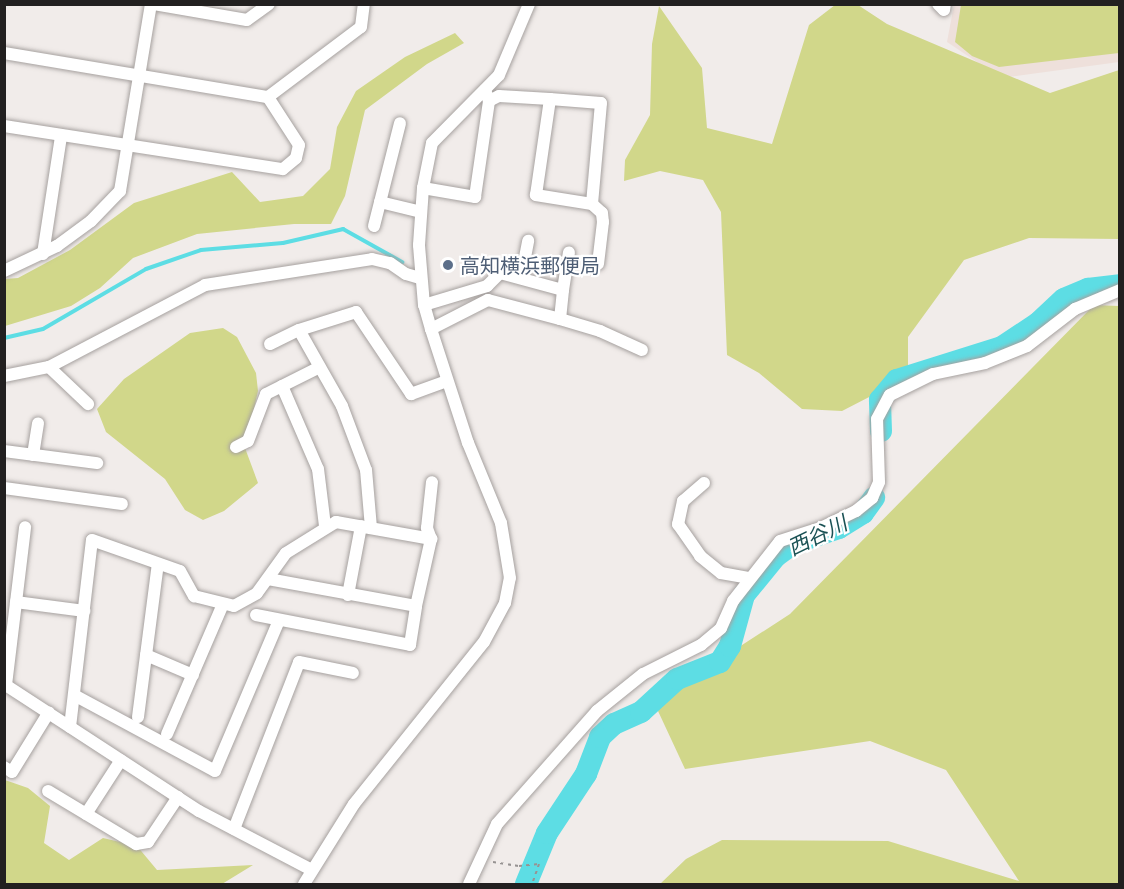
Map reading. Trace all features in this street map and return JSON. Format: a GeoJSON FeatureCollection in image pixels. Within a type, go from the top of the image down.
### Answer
{"type":"FeatureCollection","features":[{"type":"Feature","properties":{"kind":"street"},"geometry":{"type":"LineString","coordinates":[[4,271],[43,254],[92,221],[120,191],[152,4],[216,10],[248,20],[269,4]]}},
{"type":"Feature","properties":{"kind":"street"},"geometry":{"type":"LineString","coordinates":[[4,53],[268,97],[361,27],[364,4]]}},
{"type":"Feature","properties":{"kind":"street"},"geometry":{"type":"LineString","coordinates":[[423,188],[475,198],[487,96],[529,4]]}},
{"type":"Feature","properties":{"kind":"street"},"geometry":{"type":"LineString","coordinates":[[938,4],[944,10],[945,4]]}},
{"type":"Feature","properties":{"kind":"street"},"geometry":{"type":"LineString","coordinates":[[304,885],[354,804],[484,642],[505,603],[510,578],[501,523],[446,381],[424,305],[420,278],[421,212],[423,188],[432,143],[448,123],[487,96],[601,103],[592,204]]}},
{"type":"Feature","properties":{"kind":"street"},"geometry":{"type":"LineString","coordinates":[[4,126],[128,147],[283,169],[296,158],[298,145],[268,97]]}},
{"type":"Feature","properties":{"kind":"street"},"geometry":{"type":"LineString","coordinates":[[550,99],[536,195],[592,204],[602,213],[598,264]]}},
{"type":"Feature","properties":{"kind":"street"},"geometry":{"type":"LineString","coordinates":[[374,226],[400,123]]}},
{"type":"Feature","properties":{"kind":"street"},"geometry":{"type":"LineString","coordinates":[[43,254],[61,136]]}},
{"type":"Feature","properties":{"kind":"street"},"geometry":{"type":"LineString","coordinates":[[380,202],[421,212]]}},
{"type":"Feature","properties":{"kind":"street"},"geometry":{"type":"LineString","coordinates":[[521,278],[528,241]]}},
{"type":"Feature","properties":{"kind":"street"},"geometry":{"type":"LineString","coordinates":[[560,319],[562,290],[569,252]]}},
{"type":"Feature","properties":{"kind":"street"},"geometry":{"type":"LineString","coordinates":[[4,376],[49,367],[205,285],[372,259],[390,262],[406,274],[420,278]]}},
{"type":"Feature","properties":{"kind":"street"},"geometry":{"type":"LineString","coordinates":[[424,305],[487,286],[500,273],[562,290]]}},
{"type":"Feature","properties":{"kind":"street"},"geometry":{"type":"LineString","coordinates":[[470,885],[480,857],[497,824],[597,711],[643,674],[701,645],[721,628],[733,601],[780,542],[824,527],[856,511],[872,498],[879,482],[877,419],[891,395],[933,374],[985,363],[1027,346],[1075,309],[1119,290]]}},
{"type":"Feature","properties":{"kind":"street"},"geometry":{"type":"LineString","coordinates":[[431,329],[488,300],[600,330],[642,350]]}},
{"type":"Feature","properties":{"kind":"street"},"geometry":{"type":"LineString","coordinates":[[270,344],[299,330],[356,312],[411,394],[446,381]]}},
{"type":"Feature","properties":{"kind":"street"},"geometry":{"type":"LineString","coordinates":[[299,330],[342,406],[366,470],[366,527],[348,595]]}},
{"type":"Feature","properties":{"kind":"street"},"geometry":{"type":"LineString","coordinates":[[49,367],[88,404]]}},
{"type":"Feature","properties":{"kind":"street"},"geometry":{"type":"LineString","coordinates":[[236,447],[248,441],[266,394],[320,367]]}},
{"type":"Feature","properties":{"kind":"street"},"geometry":{"type":"LineString","coordinates":[[282,386],[318,469],[325,526]]}},
{"type":"Feature","properties":{"kind":"street"},"geometry":{"type":"LineString","coordinates":[[33,455],[38,423]]}},
{"type":"Feature","properties":{"kind":"street"},"geometry":{"type":"LineString","coordinates":[[4,451],[97,463]]}},
{"type":"Feature","properties":{"kind":"street"},"geometry":{"type":"LineString","coordinates":[[256,615],[410,645],[431,539],[427,528],[432,482]]}},
{"type":"Feature","properties":{"kind":"street"},"geometry":{"type":"LineString","coordinates":[[704,483],[683,501],[678,524],[700,556],[721,573],[750,578]]}},
{"type":"Feature","properties":{"kind":"street"},"geometry":{"type":"LineString","coordinates":[[4,488],[122,504]]}},
{"type":"Feature","properties":{"kind":"street"},"geometry":{"type":"LineString","coordinates":[[70,727],[92,540],[180,571],[194,596],[222,606],[248,602],[286,553],[325,526],[336,522],[431,539]]}},
{"type":"Feature","properties":{"kind":"street"},"geometry":{"type":"LineString","coordinates":[[25,527],[5,684],[178,797],[234,830],[312,870]]}},
{"type":"Feature","properties":{"kind":"street"},"geometry":{"type":"LineString","coordinates":[[138,717],[158,564]]}},
{"type":"Feature","properties":{"kind":"street"},"geometry":{"type":"LineString","coordinates":[[268,579],[416,606]]}},
{"type":"Feature","properties":{"kind":"street"},"geometry":{"type":"LineString","coordinates":[[16,602],[84,611]]}},
{"type":"Feature","properties":{"kind":"street"},"geometry":{"type":"LineString","coordinates":[[167,734],[222,606]]}},
{"type":"Feature","properties":{"kind":"street"},"geometry":{"type":"LineString","coordinates":[[74,695],[215,771],[279,620]]}},
{"type":"Feature","properties":{"kind":"street"},"geometry":{"type":"LineString","coordinates":[[146,655],[193,675]]}},
{"type":"Feature","properties":{"kind":"street"},"geometry":{"type":"LineString","coordinates":[[234,830],[299,662],[353,672]]}},
{"type":"Feature","properties":{"kind":"street"},"geometry":{"type":"LineString","coordinates":[[4,767],[12,772],[48,712]]}},
{"type":"Feature","properties":{"kind":"street"},"geometry":{"type":"LineString","coordinates":[[86,814],[121,760]]}},
{"type":"Feature","properties":{"kind":"street"},"geometry":{"type":"LineString","coordinates":[[48,791],[136,844],[148,842],[178,797]]}},
{"type":"Feature","properties":{"kind":"path"},"geometry":{"type":"LineString","coordinates":[[480,857],[501,866],[539,864],[532,885]]}},
{"type":"Feature","properties":{"kind":"shaded area"},"geometry":{"type":"Polygon","coordinates":[[[954,5],[1119,5],[1119,62],[1001,78],[947,42],[954,5]]]}},
{"type":"Feature","properties":{"kind":"green space"},"geometry":{"type":"Polygon","coordinates":[[[835,5],[858,5],[887,24],[1050,93],[1119,70],[1119,239],[1029,238],[964,260],[908,337],[908,377],[842,411],[802,409],[759,373],[727,355],[721,212],[703,180],[660,171],[624,181],[625,160],[650,115],[652,44],[659,6],[702,68],[707,128],[772,144],[809,25],[835,5]]]}},
{"type":"Feature","properties":{"kind":"green space"},"geometry":{"type":"Polygon","coordinates":[[[961,5],[1119,5],[1119,53],[999,67],[972,56],[955,42],[961,5]]]}},
{"type":"Feature","properties":{"kind":"green space"},"geometry":{"type":"Polygon","coordinates":[[[455,33],[464,43],[427,64],[365,110],[345,196],[331,224],[294,224],[197,234],[133,258],[100,288],[71,306],[5,326],[5,279],[18,278],[70,250],[134,203],[232,172],[260,202],[303,196],[330,169],[337,127],[356,91],[405,57],[455,33]]]}},
{"type":"Feature","properties":{"kind":"green space"},"geometry":{"type":"Polygon","coordinates":[[[1094,305],[1119,306],[1119,884],[660,884],[686,859],[722,840],[888,841],[1019,881],[946,770],[870,741],[685,769],[658,711],[665,695],[790,614],[1094,305]]]}},
{"type":"Feature","properties":{"kind":"green space"},"geometry":{"type":"Polygon","coordinates":[[[223,328],[237,337],[256,373],[258,391],[245,448],[258,483],[224,511],[203,520],[185,510],[165,479],[106,432],[97,409],[124,379],[190,333],[223,328]]]}},
{"type":"Feature","properties":{"kind":"green space"},"geometry":{"type":"Polygon","coordinates":[[[5,780],[28,788],[50,806],[44,843],[69,860],[103,838],[137,846],[157,870],[253,865],[222,884],[5,884],[5,780]]]}},
{"type":"Feature","properties":{"kind":"waterway"},"geometry":{"type":"LineString","coordinates":[[4,338],[43,329],[146,269],[201,250],[283,243],[343,229],[402,262]]}},
{"type":"Feature","properties":{"kind":"waterway","name":"西谷川"},"geometry":{"type":"LineString","coordinates":[[881,431],[880,400],[897,380],[1002,347],[1038,323],[1064,299],[1088,289],[1120,285]]}},
{"type":"Feature","properties":{"kind":"waterway","name":"西谷川"},"geometry":{"type":"LineString","coordinates":[[526,884],[547,833],[586,774],[600,737],[614,724],[641,712],[677,679],[720,662],[730,646],[744,595],[776,556],[794,543],[839,528],[863,513],[874,498]]}},
{"type":"Feature","properties":{"kind":"place","name":"高知横浜郵便局"},"geometry":{"type":"Point","coordinates":[448,265]}}]}
